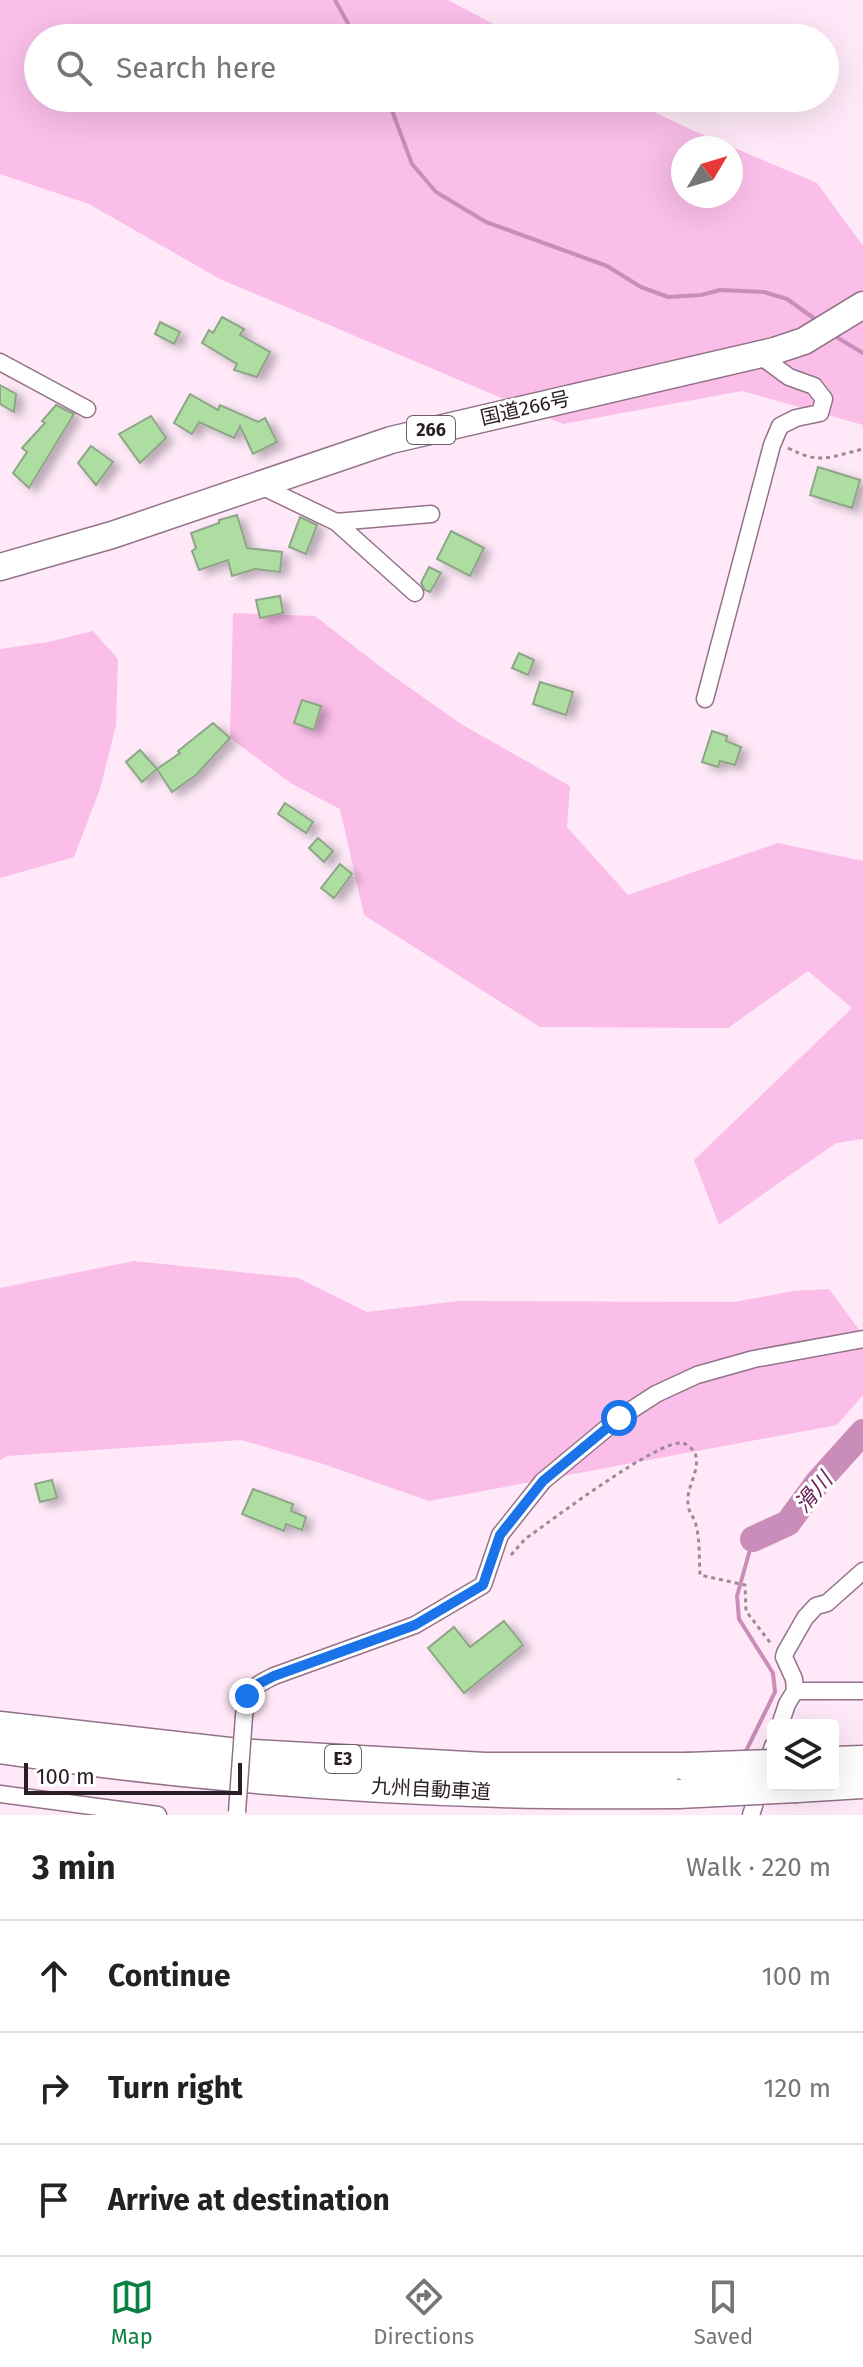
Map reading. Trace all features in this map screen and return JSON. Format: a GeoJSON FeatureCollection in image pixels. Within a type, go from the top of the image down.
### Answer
{"type":"FeatureCollection","features":[{"type":"Feature","properties":{"kind":"highway","name":"国道266号"},"geometry":{"type":"LineString","coordinates":[[0,567],[112,535],[391,440],[759,355],[804,341],[863,305]]}},
{"type":"Feature","properties":{"kind":"highway","name":"九州自動車道"},"geometry":{"type":"LineString","coordinates":[[0,1726],[253,1754],[485,1767],[767,1764]]}},
{"type":"Feature","properties":{"kind":"highway","name":"九州自動車道"},"geometry":{"type":"LineString","coordinates":[[0,1749],[183,1772],[502,1793],[678,1794],[863,1784]]}},
{"type":"Feature","properties":{"kind":"highway"},"geometry":{"type":"LineString","coordinates":[[839,1761],[863,1760]]}},
{"type":"Feature","properties":{"kind":"street"},"geometry":{"type":"LineString","coordinates":[[705,699],[772,445],[780,426],[796,418],[820,413],[824,399],[814,386],[789,377],[759,355]]}},
{"type":"Feature","properties":{"kind":"street"},"geometry":{"type":"LineString","coordinates":[[0,362],[87,409]]}},
{"type":"Feature","properties":{"kind":"street"},"geometry":{"type":"LineString","coordinates":[[259,485],[336,522],[415,593]]}},
{"type":"Feature","properties":{"kind":"street"},"geometry":{"type":"LineString","coordinates":[[236,1813],[247,1696],[258,1684],[415,1625],[483,1585],[500,1535],[543,1481],[619,1418],[656,1394],[697,1375],[754,1359],[863,1339]]}},
{"type":"Feature","properties":{"kind":"street"},"geometry":{"type":"LineString","coordinates":[[782,1719],[795,1691],[794,1679],[784,1655],[805,1618],[816,1606],[827,1603],[863,1571]]}},
{"type":"Feature","properties":{"kind":"street"},"geometry":{"type":"LineString","coordinates":[[795,1691],[863,1691]]}},
{"type":"Feature","properties":{"kind":"street"},"geometry":{"type":"LineString","coordinates":[[751,1815],[767,1765]]}},
{"type":"Feature","properties":{"kind":"street"},"geometry":{"type":"LineString","coordinates":[[0,1794],[158,1815]]}},
{"type":"Feature","properties":{"kind":"path"},"geometry":{"type":"LineString","coordinates":[[772,445],[790,448],[801,456],[816,459],[863,449]]}},
{"type":"Feature","properties":{"kind":"path"},"geometry":{"type":"LineString","coordinates":[[504,1562],[525,1539],[640,1459],[683,1443],[695,1453],[697,1464],[688,1494],[688,1513],[696,1523],[700,1575],[745,1585],[746,1611],[784,1655]]}},
{"type":"Feature","properties":{"kind":"shaded area"},"geometry":{"type":"Polygon","coordinates":[[[0,0],[448,0],[493,24],[24,24],[24,112],[654,112],[706,136],[671,136],[671,208],[743,208],[743,152],[817,183],[863,246],[863,425],[742,391],[563,424],[220,279],[89,204],[0,174],[0,0]]]}},
{"type":"Feature","properties":{"kind":"shaded area"},"geometry":{"type":"Polygon","coordinates":[[[233,613],[315,616],[461,724],[570,786],[567,827],[628,895],[778,843],[863,861],[863,1139],[836,1143],[719,1225],[694,1160],[852,1008],[808,971],[728,1028],[540,1027],[364,915],[340,809],[292,784],[230,738],[233,613]]]}},
{"type":"Feature","properties":{"kind":"shaded area"},"geometry":{"type":"Polygon","coordinates":[[[93,631],[118,659],[116,725],[100,789],[74,857],[0,878],[0,649],[93,631]]]}},
{"type":"Feature","properties":{"kind":"shaded area"},"geometry":{"type":"Polygon","coordinates":[[[134,1261],[298,1278],[367,1312],[458,1301],[735,1302],[793,1291],[829,1289],[863,1335],[863,1395],[837,1425],[429,1501],[320,1463],[241,1440],[7,1456],[0,1460],[0,1288],[134,1261]]]}},
{"type":"Feature","properties":{"kind":"building"},"geometry":{"type":"Polygon","coordinates":[[[222,317],[244,329],[240,335],[270,352],[257,377],[234,370],[237,364],[202,343],[209,330],[213,333],[222,317]]]}},
{"type":"Feature","properties":{"kind":"building"},"geometry":{"type":"Polygon","coordinates":[[[160,322],[180,332],[174,344],[155,334],[160,322]]]}},
{"type":"Feature","properties":{"kind":"building"},"geometry":{"type":"Polygon","coordinates":[[[0,385],[16,394],[14,412],[0,404],[0,385]]]}},
{"type":"Feature","properties":{"kind":"building"},"geometry":{"type":"Polygon","coordinates":[[[190,394],[218,410],[220,405],[258,422],[265,418],[277,442],[253,454],[240,426],[234,438],[199,422],[192,434],[174,423],[190,394]]]}},
{"type":"Feature","properties":{"kind":"building"},"geometry":{"type":"Polygon","coordinates":[[[56,405],[74,414],[29,488],[13,473],[27,452],[22,448],[45,423],[42,421],[56,405]]]}},
{"type":"Feature","properties":{"kind":"building"},"geometry":{"type":"Polygon","coordinates":[[[151,416],[166,438],[140,463],[119,434],[151,416]]]}},
{"type":"Feature","properties":{"kind":"building"},"geometry":{"type":"Polygon","coordinates":[[[91,446],[113,462],[96,485],[78,463],[91,446]]]}},
{"type":"Feature","properties":{"kind":"building"},"geometry":{"type":"Polygon","coordinates":[[[818,467],[860,480],[852,508],[810,495],[818,467]]]}},
{"type":"Feature","properties":{"kind":"building"},"geometry":{"type":"Polygon","coordinates":[[[237,515],[247,548],[282,552],[280,572],[255,569],[232,576],[228,560],[199,570],[192,551],[196,548],[191,533],[237,515]]]}},
{"type":"Feature","properties":{"kind":"building"},"geometry":{"type":"Polygon","coordinates":[[[300,517],[317,525],[306,554],[289,547],[300,517]]]}},
{"type":"Feature","properties":{"kind":"building"},"geometry":{"type":"Polygon","coordinates":[[[451,531],[484,548],[470,576],[437,559],[451,531]]]}},
{"type":"Feature","properties":{"kind":"building"},"geometry":{"type":"Polygon","coordinates":[[[429,567],[441,573],[430,592],[421,583],[429,567]]]}},
{"type":"Feature","properties":{"kind":"building"},"geometry":{"type":"Polygon","coordinates":[[[280,596],[283,613],[260,618],[256,600],[280,596]]]}},
{"type":"Feature","properties":{"kind":"building"},"geometry":{"type":"Polygon","coordinates":[[[519,653],[534,660],[528,675],[512,668],[519,653]]]}},
{"type":"Feature","properties":{"kind":"building"},"geometry":{"type":"Polygon","coordinates":[[[540,682],[573,692],[566,715],[533,704],[540,682]]]}},
{"type":"Feature","properties":{"kind":"building"},"geometry":{"type":"Polygon","coordinates":[[[302,700],[321,706],[314,730],[294,723],[302,700]]]}},
{"type":"Feature","properties":{"kind":"building"},"geometry":{"type":"Polygon","coordinates":[[[213,723],[230,738],[196,775],[172,792],[157,769],[213,723]]]}},
{"type":"Feature","properties":{"kind":"building"},"geometry":{"type":"Polygon","coordinates":[[[712,731],[727,736],[726,741],[741,747],[735,765],[720,761],[718,767],[702,762],[712,731]]]}},
{"type":"Feature","properties":{"kind":"building"},"geometry":{"type":"Polygon","coordinates":[[[140,750],[157,769],[142,782],[126,762],[140,750]]]}},
{"type":"Feature","properties":{"kind":"building"},"geometry":{"type":"Polygon","coordinates":[[[285,803],[313,822],[306,833],[278,814],[285,803]]]}},
{"type":"Feature","properties":{"kind":"building"},"geometry":{"type":"Polygon","coordinates":[[[318,838],[333,851],[324,862],[309,848],[318,838]]]}},
{"type":"Feature","properties":{"kind":"building"},"geometry":{"type":"Polygon","coordinates":[[[340,864],[352,874],[334,898],[321,888],[340,864]]]}},
{"type":"Feature","properties":{"kind":"building"},"geometry":{"type":"Polygon","coordinates":[[[52,1480],[57,1498],[40,1502],[35,1484],[52,1480]]]}},
{"type":"Feature","properties":{"kind":"building"},"geometry":{"type":"Polygon","coordinates":[[[253,1489],[293,1504],[291,1511],[306,1517],[302,1530],[286,1524],[284,1531],[242,1514],[253,1489]]]}},
{"type":"Feature","properties":{"kind":"building"},"geometry":{"type":"Polygon","coordinates":[[[504,1621],[523,1645],[464,1693],[428,1648],[454,1627],[470,1647],[504,1621]]]}},
{"type":"Feature","properties":{"kind":"waterway"},"geometry":{"type":"LineString","coordinates":[[335,0],[348,24]]}},
{"type":"Feature","properties":{"kind":"waterway"},"geometry":{"type":"LineString","coordinates":[[392,112],[412,164],[436,192],[486,222],[607,266],[641,287],[668,297],[701,295],[720,290],[764,292],[787,299],[815,319]]}},
{"type":"Feature","properties":{"kind":"waterway"},"geometry":{"type":"LineString","coordinates":[[838,338],[863,353]]}},
{"type":"Feature","properties":{"kind":"waterway","name":"滑川"},"geometry":{"type":"LineString","coordinates":[[753,1539],[788,1523],[818,1482],[863,1432]]}},
{"type":"Feature","properties":{"kind":"waterway"},"geometry":{"type":"LineString","coordinates":[[745,1753],[775,1692],[773,1673],[739,1619],[737,1596],[753,1539]]}},
{"type":"Feature","properties":{"kind":"route"},"geometry":{"type":"LineString","coordinates":[[247,1696],[258,1684],[274,1676],[415,1625],[471,1594],[483,1585],[500,1535],[543,1481],[619,1418]]}}]}
